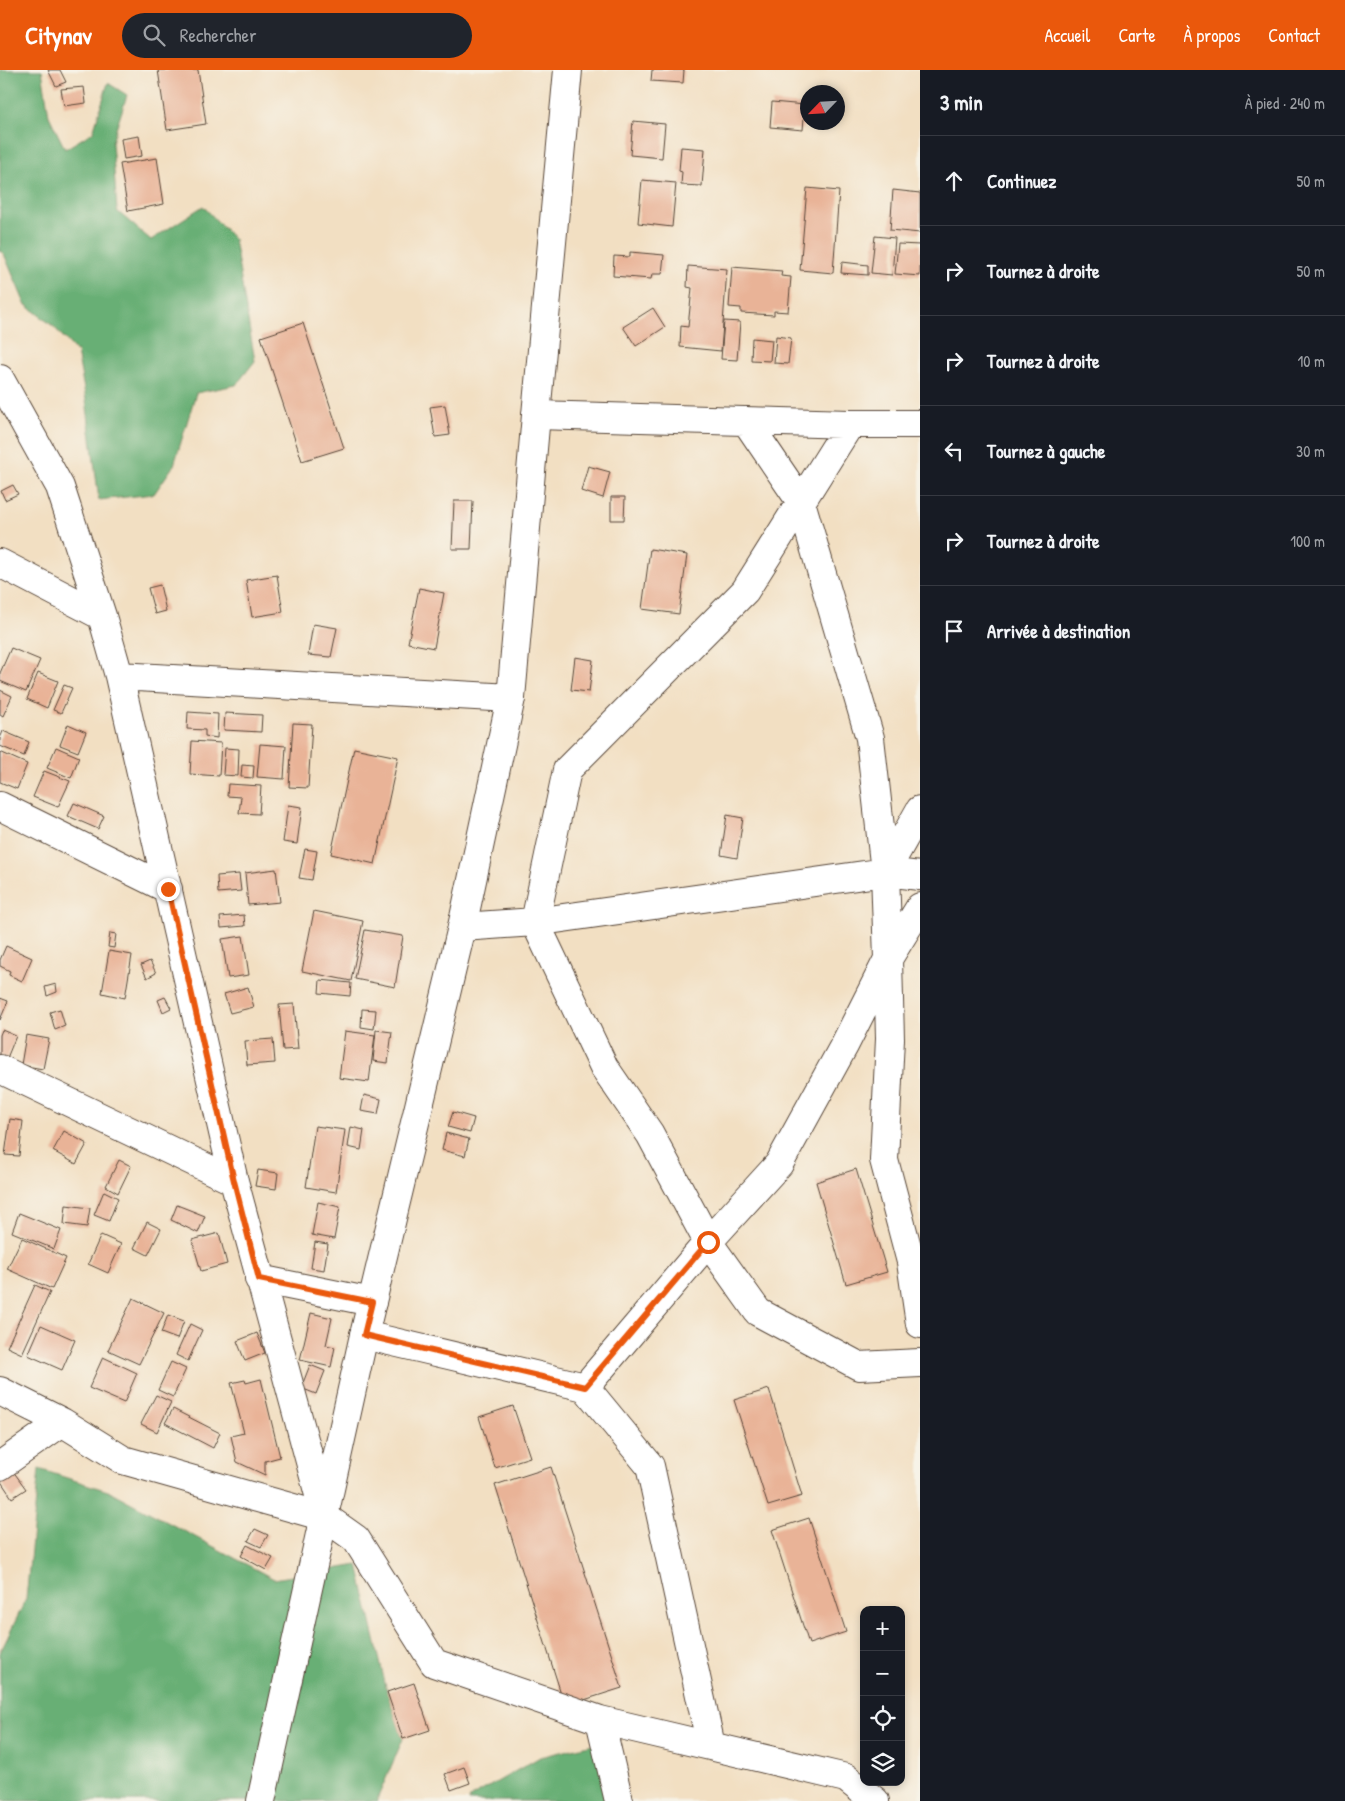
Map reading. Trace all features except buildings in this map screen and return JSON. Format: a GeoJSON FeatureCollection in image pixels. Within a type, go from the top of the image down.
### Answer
{"type":"FeatureCollection","features":[{"type":"Feature","properties":{"kind":"street"},"geometry":{"type":"LineString","coordinates":[[261,1801],[364,1335],[462,927],[512,698],[568,70]]}},
{"type":"Feature","properties":{"kind":"street"},"geometry":{"type":"LineString","coordinates":[[0,379],[60,486],[102,616],[119,676],[234,1181],[325,1517]]}},
{"type":"Feature","properties":{"kind":"street"},"geometry":{"type":"LineString","coordinates":[[536,414],[850,424],[920,424]]}},
{"type":"Feature","properties":{"kind":"street"},"geometry":{"type":"LineString","coordinates":[[746,420],[801,502],[870,738],[884,872],[888,959],[890,1039],[884,1160],[911,1262],[920,1324]]}},
{"type":"Feature","properties":{"kind":"street"},"geometry":{"type":"LineString","coordinates":[[850,424],[745,591],[567,770],[534,922],[604,1067],[650,1134],[708,1242],[758,1312],[859,1366],[920,1363]]}},
{"type":"Feature","properties":{"kind":"street"},"geometry":{"type":"LineString","coordinates":[[0,563],[102,616]]}},
{"type":"Feature","properties":{"kind":"street"},"geometry":{"type":"LineString","coordinates":[[119,676],[512,698]]}},
{"type":"Feature","properties":{"kind":"street"},"geometry":{"type":"LineString","coordinates":[[0,806],[168,889]]}},
{"type":"Feature","properties":{"kind":"street"},"geometry":{"type":"LineString","coordinates":[[884,872],[920,810]]}},
{"type":"Feature","properties":{"kind":"street"},"geometry":{"type":"LineString","coordinates":[[462,927],[534,922],[884,872],[920,876]]}},
{"type":"Feature","properties":{"kind":"street"},"geometry":{"type":"LineString","coordinates":[[585,1387],[708,1242],[779,1164],[845,1044],[888,959],[920,907]]}},
{"type":"Feature","properties":{"kind":"street"},"geometry":{"type":"LineString","coordinates":[[0,1069],[234,1181]]}},
{"type":"Feature","properties":{"kind":"street"},"geometry":{"type":"LineString","coordinates":[[259,1279],[372,1302]]}},
{"type":"Feature","properties":{"kind":"street"},"geometry":{"type":"LineString","coordinates":[[364,1335],[585,1387],[650,1466],[711,1746]]}},
{"type":"Feature","properties":{"kind":"street"},"geometry":{"type":"LineString","coordinates":[[0,1391],[62,1422],[123,1460],[325,1517],[356,1539],[434,1663],[600,1720],[846,1778],[874,1801]]}},
{"type":"Feature","properties":{"kind":"street"},"geometry":{"type":"LineString","coordinates":[[0,1466],[62,1422]]}},
{"type":"Feature","properties":{"kind":"street"},"geometry":{"type":"LineString","coordinates":[[600,1720],[618,1801]]}},
{"type":"Feature","properties":{"kind":"green space"},"geometry":{"type":"Polygon","coordinates":[[[0,70],[42,70],[49,116],[65,149],[93,132],[108,83],[127,95],[112,142],[117,211],[151,240],[203,206],[234,239],[255,361],[236,385],[196,393],[174,465],[154,494],[99,500],[86,400],[77,352],[54,327],[25,304],[4,254],[0,251],[0,70]]]}},
{"type":"Feature","properties":{"kind":"green space"},"geometry":{"type":"Polygon","coordinates":[[[39,1469],[111,1492],[274,1579],[358,1565],[387,1692],[403,1739],[378,1801],[0,1801],[0,1653],[26,1599],[39,1469]]]}},
{"type":"Feature","properties":{"kind":"green space"},"geometry":{"type":"Polygon","coordinates":[[[605,1741],[619,1801],[469,1801],[471,1797],[540,1757],[605,1741]]]}},
{"type":"Feature","properties":{"kind":"route"},"geometry":{"type":"LineString","coordinates":[[168,889],[234,1181],[259,1279],[372,1302],[364,1335],[585,1387],[708,1242]]}}]}
